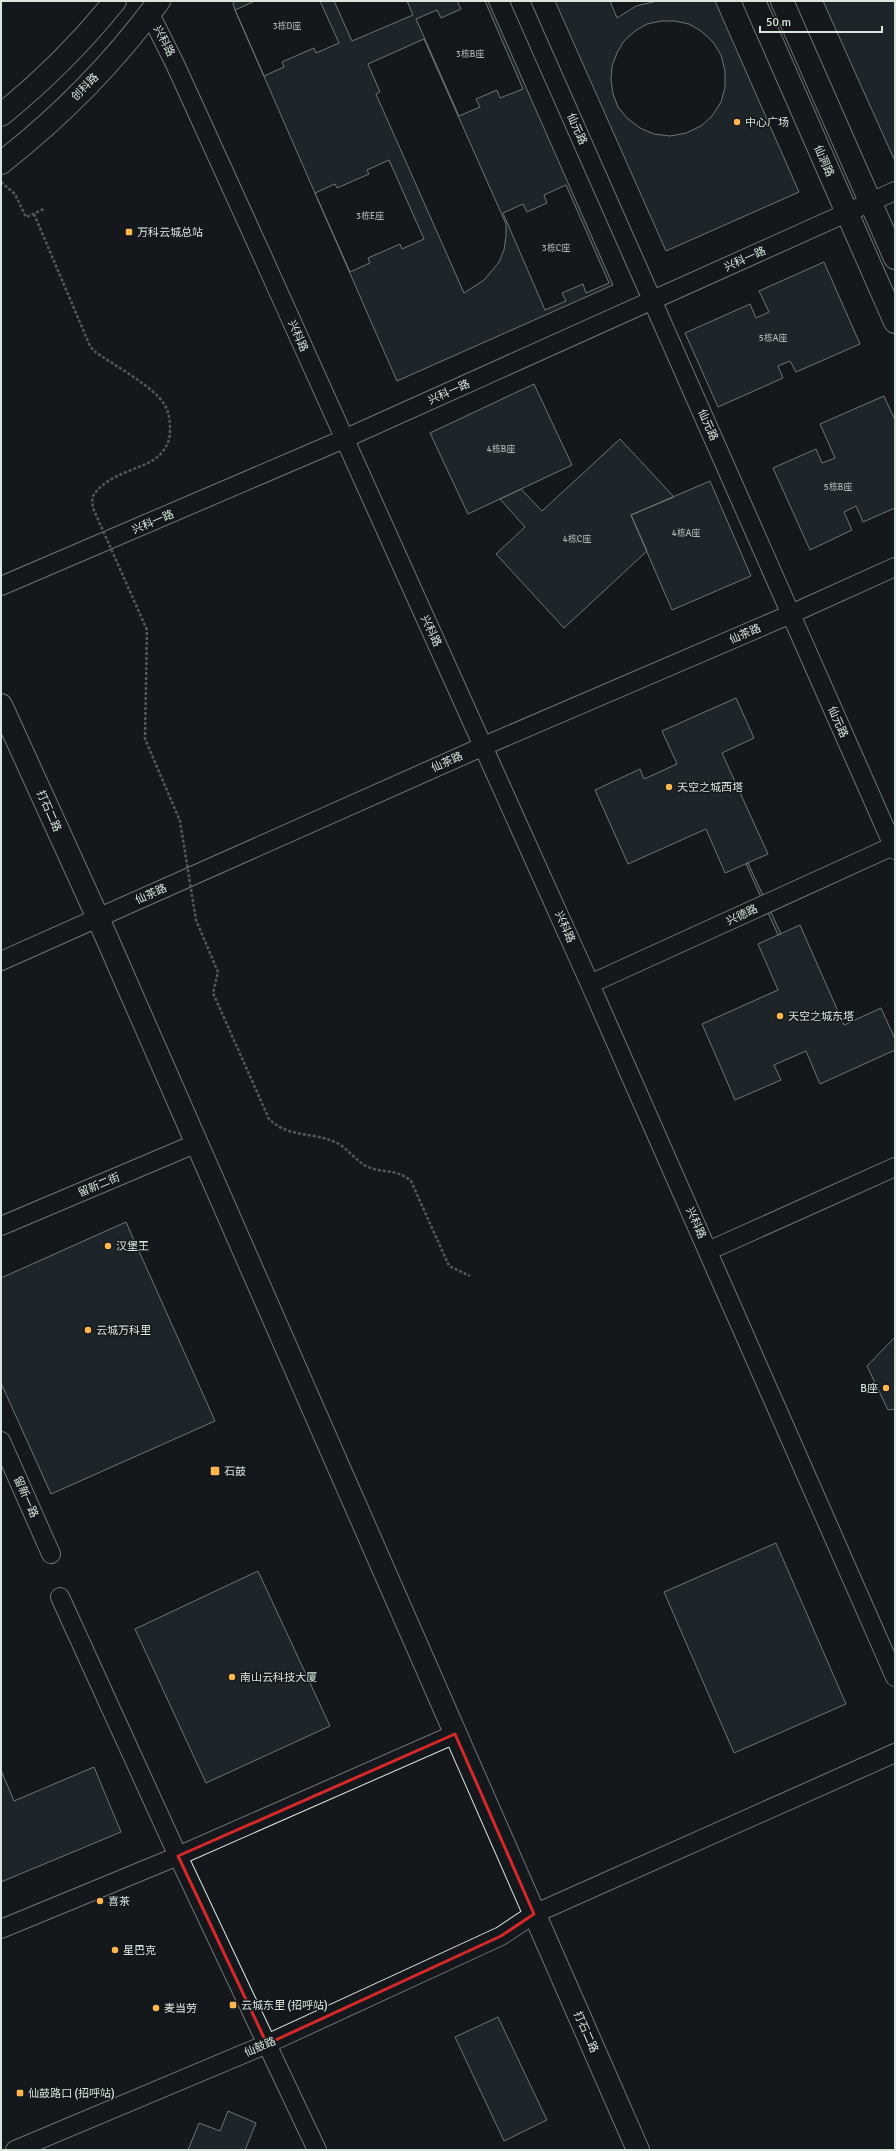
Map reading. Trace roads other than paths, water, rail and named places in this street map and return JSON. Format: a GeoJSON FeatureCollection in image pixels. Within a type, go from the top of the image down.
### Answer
{"type":"FeatureCollection","features":[{"type":"Feature","properties":{"kind":"main road"},"geometry":{"type":"LineString","coordinates":[[1,115],[26,95],[77,45],[114,1]]}},
{"type":"Feature","properties":{"kind":"main road","name":"仙洞路"},"geometry":{"type":"LineString","coordinates":[[754,1],[895,322]]}},
{"type":"Feature","properties":{"kind":"main road"},"geometry":{"type":"LineString","coordinates":[[782,1],[895,258]]}},
{"type":"Feature","properties":{"kind":"main road","name":"创科路"},"geometry":{"type":"LineString","coordinates":[[1,163],[77,96],[119,51],[155,7]]}},
{"type":"Feature","properties":{"kind":"main road","name":"打石二路"},"geometry":{"type":"LineString","coordinates":[[1,705],[98,918],[638,2150]]}},
{"type":"Feature","properties":{"kind":"street","name":"仙元路"},"geometry":{"type":"LineString","coordinates":[[520,1],[894,848]]}},
{"type":"Feature","properties":{"kind":"street","name":"兴科路"},"geometry":{"type":"LineString","coordinates":[[155,7],[182,79],[484,746],[895,1677]]}},
{"type":"Feature","properties":{"kind":"street","name":"兴科一路"},"geometry":{"type":"LineString","coordinates":[[1,586],[344,439],[895,191]]}},
{"type":"Feature","properties":{"kind":"street","name":"仙茶路"},"geometry":{"type":"LineString","coordinates":[[1,961],[484,746],[791,614],[895,567]]}},
{"type":"Feature","properties":{"kind":"street","name":"兴德路"},"geometry":{"type":"LineString","coordinates":[[590,984],[894,848]]}},
{"type":"Feature","properties":{"kind":"street","name":"留新二街"},"geometry":{"type":"LineString","coordinates":[[1,1226],[196,1143]]}},
{"type":"Feature","properties":{"kind":"street"},"geometry":{"type":"LineString","coordinates":[[708,1251],[895,1167]]}},
{"type":"Feature","properties":{"kind":"street","name":"留新一路"},"geometry":{"type":"LineString","coordinates":[[1,1441],[51,1554]]}},
{"type":"Feature","properties":{"kind":"street"},"geometry":{"type":"LineString","coordinates":[[60,1597],[178,1856],[317,2150]]}},
{"type":"Feature","properties":{"kind":"street"},"geometry":{"type":"LineString","coordinates":[[1,1929],[178,1856],[455,1734]]}},
{"type":"Feature","properties":{"kind":"street","name":"仙鼓路"},"geometry":{"type":"LineString","coordinates":[[16,2150],[267,2044],[501,1936],[534,1914],[895,1753]]}},
{"type":"Feature","properties":{"kind":"place","name":"中心广场"},"geometry":{"type":"Point","coordinates":[737,122]}},
{"type":"Feature","properties":{"kind":"place","name":"万科云城总站"},"geometry":{"type":"Point","coordinates":[129,232]}},
{"type":"Feature","properties":{"kind":"place","name":"天空之城西塔"},"geometry":{"type":"Point","coordinates":[669,787]}},
{"type":"Feature","properties":{"kind":"place","name":"天空之城东塔"},"geometry":{"type":"Point","coordinates":[780,1016]}},
{"type":"Feature","properties":{"kind":"place","name":"汉堡王"},"geometry":{"type":"Point","coordinates":[108,1246]}},
{"type":"Feature","properties":{"kind":"place","name":"云城万科里"},"geometry":{"type":"Point","coordinates":[88,1330]}},
{"type":"Feature","properties":{"kind":"place","name":"B座"},"geometry":{"type":"Point","coordinates":[886,1388]}},
{"type":"Feature","properties":{"kind":"place","name":"石鼓"},"geometry":{"type":"Point","coordinates":[215,1471]}},
{"type":"Feature","properties":{"kind":"place","name":"南山云科技大厦"},"geometry":{"type":"Point","coordinates":[232,1677]}},
{"type":"Feature","properties":{"kind":"place","name":"喜茶"},"geometry":{"type":"Point","coordinates":[100,1901]}},
{"type":"Feature","properties":{"kind":"place","name":"星巴克"},"geometry":{"type":"Point","coordinates":[115,1950]}},
{"type":"Feature","properties":{"kind":"place","name":"云城东里 (招呼站)"},"geometry":{"type":"Point","coordinates":[233,2005]}},
{"type":"Feature","properties":{"kind":"place","name":"麦当劳"},"geometry":{"type":"Point","coordinates":[156,2008]}},
{"type":"Feature","properties":{"kind":"place","name":"仙鼓路口 (招呼站)"},"geometry":{"type":"Point","coordinates":[20,2093]}}]}
